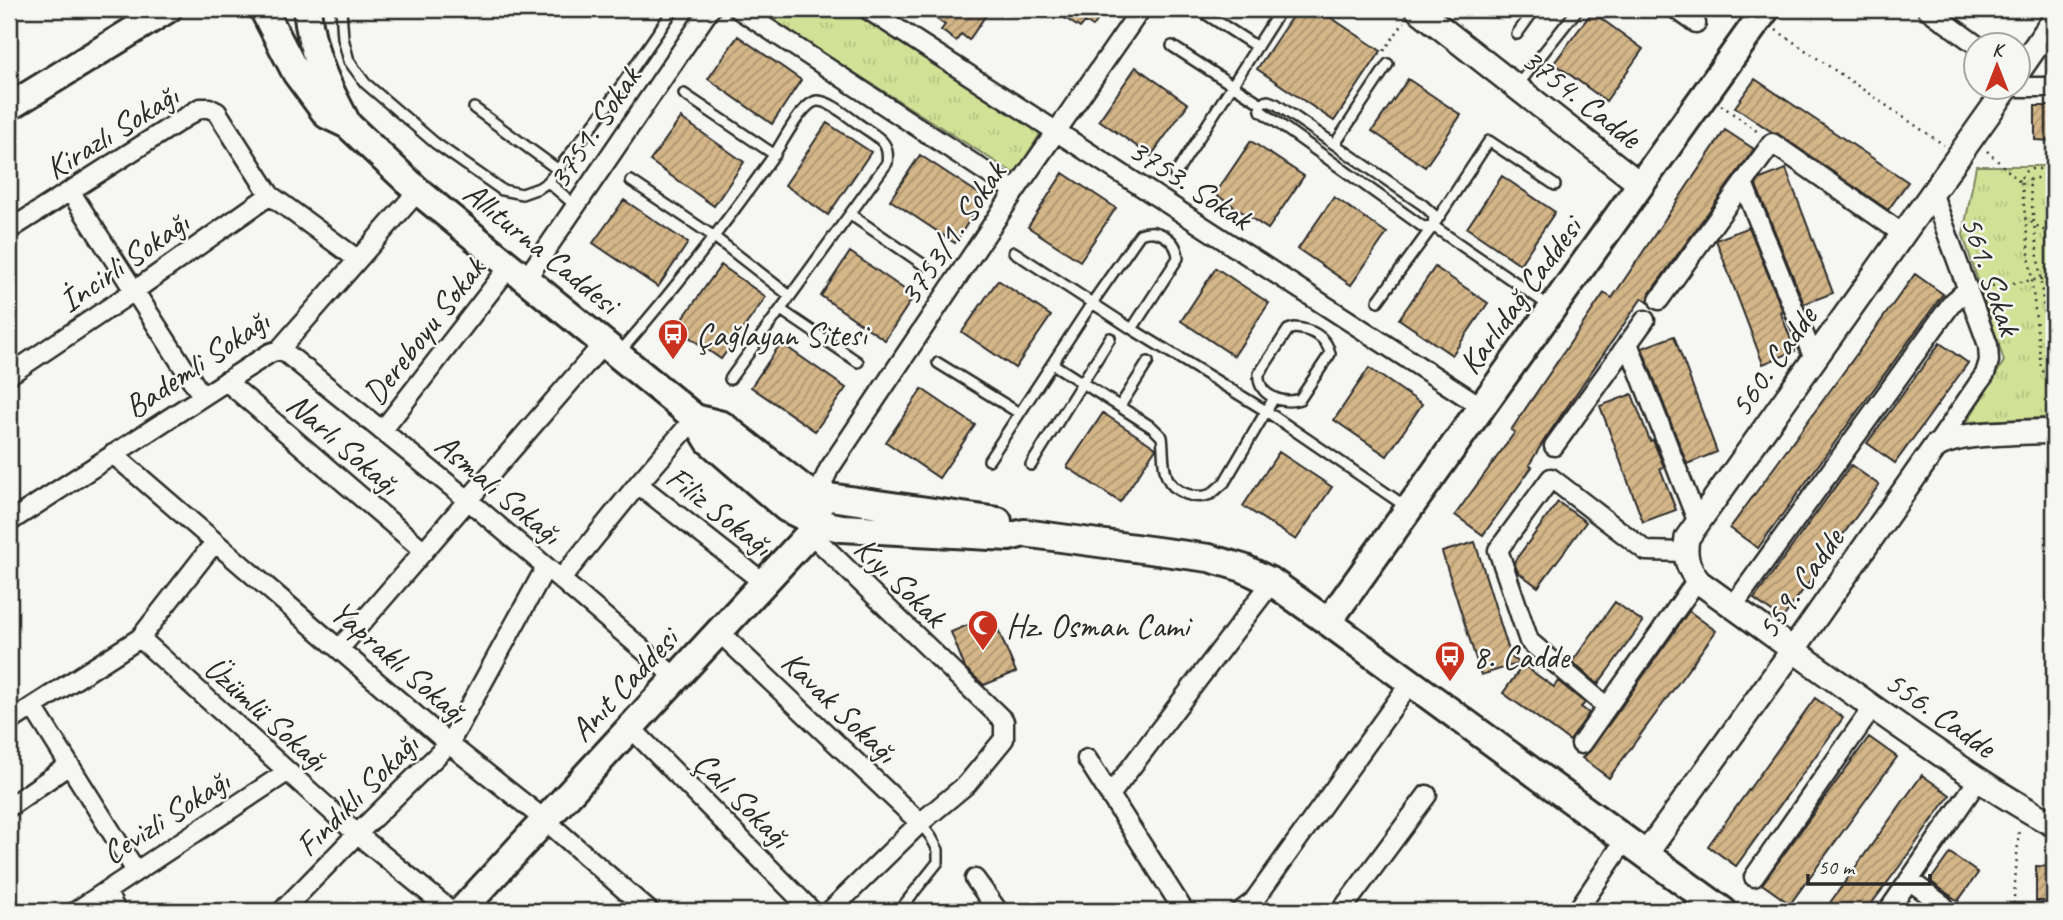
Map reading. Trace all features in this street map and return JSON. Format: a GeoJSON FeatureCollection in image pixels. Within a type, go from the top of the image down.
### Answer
{"type":"FeatureCollection","features":[{"type":"Feature","properties":{"kind":"main road"},"geometry":{"type":"LineString","coordinates":[[9,107],[168,9]]}},
{"type":"Feature","properties":{"kind":"main road","name":"Allıturna Caddesi"},"geometry":{"type":"LineString","coordinates":[[263,9],[296,74],[327,115],[348,125],[418,191],[695,418],[709,441],[812,527],[997,537],[1024,533],[1209,558],[1243,568],[1272,582]]}},
{"type":"Feature","properties":{"kind":"main road","name":"Allıturna Caddesi"},"geometry":{"type":"LineString","coordinates":[[307,9],[313,49],[330,92],[348,125]]}},
{"type":"Feature","properties":{"kind":"main road","name":"Karlıdağ Caddesi"},"geometry":{"type":"LineString","coordinates":[[1328,622],[1705,94],[1757,12]]}},
{"type":"Feature","properties":{"kind":"main road","name":"Allıturna Caddesi"},"geometry":{"type":"LineString","coordinates":[[695,418],[722,425],[805,490],[822,496],[1008,522],[1024,533]]}},
{"type":"Feature","properties":{"kind":"main road","name":"Anıt Caddesi"},"geometry":{"type":"LineString","coordinates":[[461,911],[764,583],[812,527],[822,496]]}},
{"type":"Feature","properties":{"kind":"main road"},"geometry":{"type":"LineString","coordinates":[[1272,582],[1723,911]]}},
{"type":"Feature","properties":{"kind":"street","name":"3751. Sokak"},"geometry":{"type":"LineString","coordinates":[[518,273],[576,206],[710,9]]}},
{"type":"Feature","properties":{"kind":"street"},"geometry":{"type":"LineString","coordinates":[[738,9],[1015,191]]}},
{"type":"Feature","properties":{"kind":"street","name":"3753. Sokak"},"geometry":{"type":"LineString","coordinates":[[867,9],[1482,407]]}},
{"type":"Feature","properties":{"kind":"street","name":"3753/1. Sokak"},"geometry":{"type":"LineString","coordinates":[[822,496],[829,469],[1015,191],[1141,9]]}},
{"type":"Feature","properties":{"kind":"street","name":"3754. Cadde"},"geometry":{"type":"LineString","coordinates":[[1417,9],[1641,185]]}},
{"type":"Feature","properties":{"kind":"street"},"geometry":{"type":"LineString","coordinates":[[1676,9],[1696,23]]}},
{"type":"Feature","properties":{"kind":"street"},"geometry":{"type":"LineString","coordinates":[[1927,9],[1962,34]]}},
{"type":"Feature","properties":{"kind":"street"},"geometry":{"type":"LineString","coordinates":[[2032,52],[2054,20]]}},
{"type":"Feature","properties":{"kind":"street"},"geometry":{"type":"LineString","coordinates":[[2032,87],[2054,87]]}},
{"type":"Feature","properties":{"kind":"street","name":"560. Cadde"},"geometry":{"type":"LineString","coordinates":[[1685,552],[1688,538],[1698,523],[1997,102]]}},
{"type":"Feature","properties":{"kind":"street","name":"Kirazlı Sokağı"},"geometry":{"type":"LineString","coordinates":[[9,230],[200,108],[209,108],[217,113],[270,195]]}},
{"type":"Feature","properties":{"kind":"street"},"geometry":{"type":"LineString","coordinates":[[1659,300],[1772,143],[1903,234]]}},
{"type":"Feature","properties":{"kind":"street"},"geometry":{"type":"LineString","coordinates":[[1743,183],[1814,359]]}},
{"type":"Feature","properties":{"kind":"street"},"geometry":{"type":"LineString","coordinates":[[70,191],[202,396]]}},
{"type":"Feature","properties":{"kind":"street","name":"Bademli Sokağı"},"geometry":{"type":"LineString","coordinates":[[9,522],[202,396],[279,350],[418,191]]}},
{"type":"Feature","properties":{"kind":"street","name":"561. Sokak"},"geometry":{"type":"LineString","coordinates":[[1933,192],[1988,345],[1989,360],[1985,374],[1935,447]]}},
{"type":"Feature","properties":{"kind":"street"},"geometry":{"type":"LineString","coordinates":[[270,195],[357,259]]}},
{"type":"Feature","properties":{"kind":"street","name":"İncirli Sokağı"},"geometry":{"type":"LineString","coordinates":[[9,375],[270,195]]}},
{"type":"Feature","properties":{"kind":"street","name":"Dereboyu Sokak"},"geometry":{"type":"LineString","coordinates":[[382,431],[518,273]]}},
{"type":"Feature","properties":{"kind":"street"},"geometry":{"type":"LineString","coordinates":[[1732,606],[1952,303],[1968,289]]}},
{"type":"Feature","properties":{"kind":"street"},"geometry":{"type":"LineString","coordinates":[[1554,446],[1645,320]]}},
{"type":"Feature","properties":{"kind":"street"},"geometry":{"type":"LineString","coordinates":[[1628,343],[1698,523]]}},
{"type":"Feature","properties":{"kind":"street"},"geometry":{"type":"LineString","coordinates":[[340,649],[468,500],[611,349]]}},
{"type":"Feature","properties":{"kind":"street","name":"Asmalı Sokağı"},"geometry":{"type":"LineString","coordinates":[[279,350],[468,500],[676,678]]}},
{"type":"Feature","properties":{"kind":"street","name":"Narlı Sokağı"},"geometry":{"type":"LineString","coordinates":[[226,381],[424,551]]}},
{"type":"Feature","properties":{"kind":"street"},"geometry":{"type":"LineString","coordinates":[[561,579],[695,418]]}},
{"type":"Feature","properties":{"kind":"street"},"geometry":{"type":"LineString","coordinates":[[1935,447],[1943,442],[1966,437],[2054,431]]}},
{"type":"Feature","properties":{"kind":"street","name":"559. Cadde"},"geometry":{"type":"LineString","coordinates":[[1635,847],[1793,650],[1935,447]]}},
{"type":"Feature","properties":{"kind":"street","name":"Yapraklı Sokağı"},"geometry":{"type":"LineString","coordinates":[[113,454],[449,744],[545,820],[649,911]]}},
{"type":"Feature","properties":{"kind":"street"},"geometry":{"type":"LineString","coordinates":[[1606,707],[1530,641],[1497,550],[1551,478],[1646,551],[1685,552],[1686,563],[1697,580],[1793,650]]}},
{"type":"Feature","properties":{"kind":"street","name":"Filiz Sokağı"},"geometry":{"type":"LineString","coordinates":[[638,484],[764,583]]}},
{"type":"Feature","properties":{"kind":"street","name":"Kıyı Sokak"},"geometry":{"type":"LineString","coordinates":[[812,527],[1004,721],[1004,739],[967,784],[920,823],[830,911]]}},
{"type":"Feature","properties":{"kind":"street"},"geometry":{"type":"LineString","coordinates":[[9,722],[140,638],[215,542]]}},
{"type":"Feature","properties":{"kind":"street","name":"Fındıklı Sokağı"},"geometry":{"type":"LineString","coordinates":[[282,911],[449,744],[546,567]]}},
{"type":"Feature","properties":{"kind":"street"},"geometry":{"type":"LineString","coordinates":[[1581,744],[1697,580]]}},
{"type":"Feature","properties":{"kind":"street"},"geometry":{"type":"LineString","coordinates":[[1110,795],[1272,582]]}},
{"type":"Feature","properties":{"kind":"street","name":"Kavak Sokağı"},"geometry":{"type":"LineString","coordinates":[[719,632],[920,823]]}},
{"type":"Feature","properties":{"kind":"street","name":"Üzümlü Sokağı"},"geometry":{"type":"LineString","coordinates":[[140,638],[357,834],[451,911]]}},
{"type":"Feature","properties":{"kind":"street","name":"556. Cadde"},"geometry":{"type":"LineString","coordinates":[[1793,650],[1978,780],[2054,825]]}},
{"type":"Feature","properties":{"kind":"street"},"geometry":{"type":"LineString","coordinates":[[1241,911],[1253,902],[1410,682]]}},
{"type":"Feature","properties":{"kind":"street"},"geometry":{"type":"LineString","coordinates":[[33,707],[136,871]]}},
{"type":"Feature","properties":{"kind":"street"},"geometry":{"type":"LineString","coordinates":[[1754,877],[1873,707]]}},
{"type":"Feature","properties":{"kind":"street","name":"Çalı Sokağı"},"geometry":{"type":"LineString","coordinates":[[631,728],[812,911]]}},
{"type":"Feature","properties":{"kind":"street"},"geometry":{"type":"LineString","coordinates":[[1087,759],[1184,911]]}},
{"type":"Feature","properties":{"kind":"street"},"geometry":{"type":"LineString","coordinates":[[9,807],[69,765]]}},
{"type":"Feature","properties":{"kind":"street","name":"Cevizli Sokağı"},"geometry":{"type":"LineString","coordinates":[[76,911],[288,772]]}},
{"type":"Feature","properties":{"kind":"street"},"geometry":{"type":"LineString","coordinates":[[1888,911],[1978,780]]}},
{"type":"Feature","properties":{"kind":"street"},"geometry":{"type":"LineString","coordinates":[[1341,911],[1427,795]]}},
{"type":"Feature","properties":{"kind":"street"},"geometry":{"type":"LineString","coordinates":[[1577,911],[1635,847]]}},
{"type":"Feature","properties":{"kind":"street"},"geometry":{"type":"LineString","coordinates":[[975,879],[998,911]]}},
{"type":"Feature","properties":{"kind":"street"},"geometry":{"type":"LineString","coordinates":[[1909,880],[1943,905],[1939,911]]}},
{"type":"Feature","properties":{"kind":"street"},"geometry":{"type":"LineString","coordinates":[[106,891],[116,911]]}},
{"type":"Feature","properties":{"kind":"lane"},"geometry":{"type":"LineString","coordinates":[[341,9],[343,38],[349,61],[365,83],[435,143],[502,190],[523,194],[548,182],[603,113],[674,9]]}},
{"type":"Feature","properties":{"kind":"lane"},"geometry":{"type":"LineString","coordinates":[[1198,9],[1257,47]]}},
{"type":"Feature","properties":{"kind":"lane"},"geometry":{"type":"LineString","coordinates":[[1175,175],[1280,9]]}},
{"type":"Feature","properties":{"kind":"lane"},"geometry":{"type":"LineString","coordinates":[[1517,34],[1535,9]]}},
{"type":"Feature","properties":{"kind":"lane"},"geometry":{"type":"LineString","coordinates":[[1516,87],[1578,9]]}},
{"type":"Feature","properties":{"kind":"lane"},"geometry":{"type":"LineString","coordinates":[[1172,46],[1260,103],[1268,101],[1276,104],[1335,144],[1423,205],[1433,215],[1433,226]]}},
{"type":"Feature","properties":{"kind":"lane"},"geometry":{"type":"LineString","coordinates":[[1335,144],[1388,64]]}},
{"type":"Feature","properties":{"kind":"lane"},"geometry":{"type":"LineString","coordinates":[[684,94],[775,155]]}},
{"type":"Feature","properties":{"kind":"lane"},"geometry":{"type":"LineString","coordinates":[[611,349],[644,324],[775,155],[806,107],[816,101],[827,103],[883,141],[888,152],[887,163],[730,379]]}},
{"type":"Feature","properties":{"kind":"lane"},"geometry":{"type":"LineString","coordinates":[[1260,103],[1261,111],[1423,227],[1433,226],[1553,308]]}},
{"type":"Feature","properties":{"kind":"lane"},"geometry":{"type":"LineString","coordinates":[[474,108],[557,169]]}},
{"type":"Feature","properties":{"kind":"lane"},"geometry":{"type":"LineString","coordinates":[[1378,301],[1433,226],[1489,141],[1555,185]]}},
{"type":"Feature","properties":{"kind":"lane"},"geometry":{"type":"LineString","coordinates":[[631,181],[713,236],[790,296]]}},
{"type":"Feature","properties":{"kind":"lane"},"geometry":{"type":"LineString","coordinates":[[548,182],[576,206]]}},
{"type":"Feature","properties":{"kind":"lane"},"geometry":{"type":"LineString","coordinates":[[851,215],[924,265]]}},
{"type":"Feature","properties":{"kind":"lane"},"geometry":{"type":"LineString","coordinates":[[989,460],[1140,234],[1146,232],[1166,236],[1178,249],[1178,258],[1132,329]]}},
{"type":"Feature","properties":{"kind":"lane"},"geometry":{"type":"LineString","coordinates":[[1014,252],[1132,329],[1266,411],[1409,509]]}},
{"type":"Feature","properties":{"kind":"lane"},"geometry":{"type":"LineString","coordinates":[[781,310],[858,362]]}},
{"type":"Feature","properties":{"kind":"lane"},"geometry":{"type":"LineString","coordinates":[[1304,329],[1325,341],[1330,354],[1300,399],[1286,402],[1274,398],[1262,389],[1258,378],[1287,330],[1304,329]]}},
{"type":"Feature","properties":{"kind":"lane"},"geometry":{"type":"LineString","coordinates":[[1031,465],[1110,338]]}},
{"type":"Feature","properties":{"kind":"lane"},"geometry":{"type":"LineString","coordinates":[[1120,406],[1148,362]]}},
{"type":"Feature","properties":{"kind":"lane"},"geometry":{"type":"LineString","coordinates":[[938,363],[1019,413]]}},
{"type":"Feature","properties":{"kind":"lane"},"geometry":{"type":"LineString","coordinates":[[1053,364],[1142,419],[1162,437],[1163,463],[1168,480],[1175,488],[1200,497],[1212,493],[1224,483],[1274,398]]}},
{"type":"Feature","properties":{"kind":"lane"},"geometry":{"type":"LineString","coordinates":[[899,911],[938,862],[939,850],[920,823]]}},
{"type":"Feature","properties":{"kind":"path"},"geometry":{"type":"LineString","coordinates":[[1789,39],[2021,183]]}},
{"type":"Feature","properties":{"kind":"path"},"geometry":{"type":"LineString","coordinates":[[1705,94],[1772,143]]}},
{"type":"Feature","properties":{"kind":"path"},"geometry":{"type":"LineString","coordinates":[[2054,169],[2026,171],[2021,178],[2041,367],[2048,374],[2051,370],[2029,180],[2054,178]]}},
{"type":"Feature","properties":{"kind":"path"},"geometry":{"type":"LineString","coordinates":[[2025,218],[2054,237]]}},
{"type":"Feature","properties":{"kind":"path"},"geometry":{"type":"LineString","coordinates":[[1968,289],[2054,277]]}},
{"type":"Feature","properties":{"kind":"path"},"geometry":{"type":"LineString","coordinates":[[2013,911],[2020,807]]}},
{"type":"Feature","properties":{"kind":"green space"},"geometry":{"type":"Polygon","coordinates":[[[753,9],[852,9],[1042,131],[1015,174],[753,9]]]}},
{"type":"Feature","properties":{"kind":"green space"},"geometry":{"type":"Polygon","coordinates":[[[1976,166],[2054,166],[2054,417],[1967,422],[2004,361],[1963,235],[1976,166]]]}},
{"type":"Feature","properties":{"kind":"building"},"geometry":{"type":"Polygon","coordinates":[[[922,9],[990,9],[969,40],[961,34],[956,41],[941,30],[945,25],[922,9]]]}},
{"type":"Feature","properties":{"kind":"building"},"geometry":{"type":"Polygon","coordinates":[[[1066,9],[1105,9],[1093,27],[1085,22],[1080,28],[1065,18],[1070,11],[1066,9]]]}},
{"type":"Feature","properties":{"kind":"building"},"geometry":{"type":"Polygon","coordinates":[[[1297,9],[1318,9],[1381,51],[1334,121],[1257,69],[1297,9]]]}},
{"type":"Feature","properties":{"kind":"building"},"geometry":{"type":"Polygon","coordinates":[[[1592,12],[1643,49],[1606,101],[1554,63],[1592,12]]]}},
{"type":"Feature","properties":{"kind":"building"},"geometry":{"type":"Polygon","coordinates":[[[738,36],[801,80],[772,124],[708,79],[738,36]]]}},
{"type":"Feature","properties":{"kind":"building"},"geometry":{"type":"Polygon","coordinates":[[[1136,67],[1188,104],[1151,156],[1099,120],[1136,67]]]}},
{"type":"Feature","properties":{"kind":"building"},"geometry":{"type":"Polygon","coordinates":[[[1408,79],[1461,115],[1425,167],[1372,131],[1408,79]]]}},
{"type":"Feature","properties":{"kind":"building"},"geometry":{"type":"Polygon","coordinates":[[[1755,79],[1908,182],[1888,210],[1735,107],[1755,79]]]}},
{"type":"Feature","properties":{"kind":"building"},"geometry":{"type":"Polygon","coordinates":[[[2035,106],[2054,106],[2054,141],[2035,140],[2035,106]]]}},
{"type":"Feature","properties":{"kind":"building"},"geometry":{"type":"Polygon","coordinates":[[[681,118],[744,162],[714,206],[650,161],[681,118]]]}},
{"type":"Feature","properties":{"kind":"building"},"geometry":{"type":"Polygon","coordinates":[[[827,123],[871,152],[828,215],[785,185],[827,123]]]}},
{"type":"Feature","properties":{"kind":"building"},"geometry":{"type":"Polygon","coordinates":[[[1725,130],[1754,149],[1650,293],[1648,302],[1642,298],[1545,439],[1529,465],[1532,467],[1483,535],[1455,515],[1515,432],[1511,430],[1604,293],[1612,298],[1725,130]]]}},
{"type":"Feature","properties":{"kind":"building"},"geometry":{"type":"Polygon","coordinates":[[[1251,141],[1304,176],[1268,229],[1215,194],[1251,141]]]}},
{"type":"Feature","properties":{"kind":"building"},"geometry":{"type":"Polygon","coordinates":[[[920,155],[984,197],[955,243],[890,200],[920,155]]]}},
{"type":"Feature","properties":{"kind":"building"},"geometry":{"type":"Polygon","coordinates":[[[1786,169],[1833,293],[1804,304],[1756,185],[1760,179],[1786,169]]]}},
{"type":"Feature","properties":{"kind":"building"},"geometry":{"type":"Polygon","coordinates":[[[1063,173],[1116,208],[1080,261],[1028,227],[1063,173]]]}},
{"type":"Feature","properties":{"kind":"building"},"geometry":{"type":"Polygon","coordinates":[[[1502,176],[1555,212],[1520,264],[1467,228],[1502,176]]]}},
{"type":"Feature","properties":{"kind":"building"},"geometry":{"type":"Polygon","coordinates":[[[1334,197],[1387,233],[1351,285],[1298,249],[1334,197]]]}},
{"type":"Feature","properties":{"kind":"building"},"geometry":{"type":"Polygon","coordinates":[[[624,200],[688,243],[658,287],[593,243],[624,200]]]}},
{"type":"Feature","properties":{"kind":"building"},"geometry":{"type":"Polygon","coordinates":[[[1749,227],[1783,312],[1781,313],[1795,351],[1763,364],[1716,240],[1749,227]]]}},
{"type":"Feature","properties":{"kind":"building"},"geometry":{"type":"Polygon","coordinates":[[[850,252],[914,296],[885,340],[821,296],[850,252]]]}},
{"type":"Feature","properties":{"kind":"building"},"geometry":{"type":"Polygon","coordinates":[[[721,265],[766,297],[721,359],[676,328],[721,265]]]}},
{"type":"Feature","properties":{"kind":"building"},"geometry":{"type":"Polygon","coordinates":[[[1435,267],[1488,303],[1452,355],[1399,319],[1435,267]]]}},
{"type":"Feature","properties":{"kind":"building"},"geometry":{"type":"Polygon","coordinates":[[[1216,268],[1269,303],[1234,356],[1181,321],[1216,268]]]}},
{"type":"Feature","properties":{"kind":"building"},"geometry":{"type":"Polygon","coordinates":[[[1915,274],[1943,294],[1758,548],[1730,528],[1915,274]]]}},
{"type":"Feature","properties":{"kind":"building"},"geometry":{"type":"Polygon","coordinates":[[[998,280],[1051,316],[1015,368],[962,332],[998,280]]]}},
{"type":"Feature","properties":{"kind":"building"},"geometry":{"type":"Polygon","coordinates":[[[1674,336],[1717,452],[1687,464],[1642,348],[1674,336]]]}},
{"type":"Feature","properties":{"kind":"building"},"geometry":{"type":"Polygon","coordinates":[[[781,343],[846,388],[815,431],[751,387],[781,343]]]}},
{"type":"Feature","properties":{"kind":"building"},"geometry":{"type":"Polygon","coordinates":[[[1940,343],[1968,363],[1895,463],[1867,443],[1940,343]]]}},
{"type":"Feature","properties":{"kind":"building"},"geometry":{"type":"Polygon","coordinates":[[[1369,368],[1422,404],[1387,456],[1334,420],[1369,368]]]}},
{"type":"Feature","properties":{"kind":"building"},"geometry":{"type":"Polygon","coordinates":[[[922,389],[975,425],[939,478],[886,442],[922,389]]]}},
{"type":"Feature","properties":{"kind":"building"},"geometry":{"type":"Polygon","coordinates":[[[1632,394],[1650,441],[1653,440],[1664,467],[1660,468],[1676,510],[1643,522],[1600,406],[1632,394]]]}},
{"type":"Feature","properties":{"kind":"building"},"geometry":{"type":"Polygon","coordinates":[[[1103,413],[1156,448],[1120,502],[1067,467],[1103,413]]]}},
{"type":"Feature","properties":{"kind":"building"},"geometry":{"type":"Polygon","coordinates":[[[1279,452],[1332,487],[1296,540],[1243,506],[1279,452]]]}},
{"type":"Feature","properties":{"kind":"building"},"geometry":{"type":"Polygon","coordinates":[[[1851,465],[1879,485],[1782,619],[1754,599],[1851,465]]]}},
{"type":"Feature","properties":{"kind":"building"},"geometry":{"type":"Polygon","coordinates":[[[1558,502],[1586,522],[1538,587],[1518,572],[1514,562],[1558,502]]]}},
{"type":"Feature","properties":{"kind":"building"},"geometry":{"type":"Polygon","coordinates":[[[1475,542],[1511,657],[1520,663],[1481,675],[1442,552],[1475,542]]]}},
{"type":"Feature","properties":{"kind":"building"},"geometry":{"type":"Polygon","coordinates":[[[1615,602],[1643,622],[1598,684],[1572,662],[1615,602]]]}},
{"type":"Feature","properties":{"kind":"building"},"geometry":{"type":"Polygon","coordinates":[[[1689,611],[1716,631],[1609,778],[1582,758],[1590,751],[1689,611]]]}},
{"type":"Feature","properties":{"kind":"building","name":"Hz. Osman Cami"},"geometry":{"type":"Polygon","coordinates":[[[992,615],[1016,672],[984,685],[965,668],[951,632],[992,615]]]}},
{"type":"Feature","properties":{"kind":"building"},"geometry":{"type":"Polygon","coordinates":[[[1523,665],[1554,687],[1558,681],[1585,703],[1581,707],[1589,713],[1570,741],[1503,693],[1523,665]]]}},
{"type":"Feature","properties":{"kind":"building"},"geometry":{"type":"Polygon","coordinates":[[[1815,698],[1843,718],[1736,866],[1708,846],[1815,698]]]}},
{"type":"Feature","properties":{"kind":"building"},"geometry":{"type":"Polygon","coordinates":[[[1869,737],[1897,757],[1790,904],[1762,884],[1869,737]]]}},
{"type":"Feature","properties":{"kind":"building"},"geometry":{"type":"Polygon","coordinates":[[[1922,775],[1950,795],[1902,863],[1866,911],[1824,911],[1922,775]]]}},
{"type":"Feature","properties":{"kind":"building"},"geometry":{"type":"Polygon","coordinates":[[[1950,853],[1978,873],[1958,901],[1930,881],[1950,853]]]}},
{"type":"Feature","properties":{"kind":"building"},"geometry":{"type":"Polygon","coordinates":[[[2036,866],[2054,867],[2054,901],[2036,901],[2036,866]]]}},
{"type":"Feature","properties":{"kind":"place","name":"Çağlayan Sitesi"},"geometry":{"type":"Point","coordinates":[673,361]}},
{"type":"Feature","properties":{"kind":"place","name":"Hz. Osman Cami"},"geometry":{"type":"Point","coordinates":[983,652]}},
{"type":"Feature","properties":{"kind":"place","name":"8. Cadde"},"geometry":{"type":"Point","coordinates":[1450,683]}}]}
